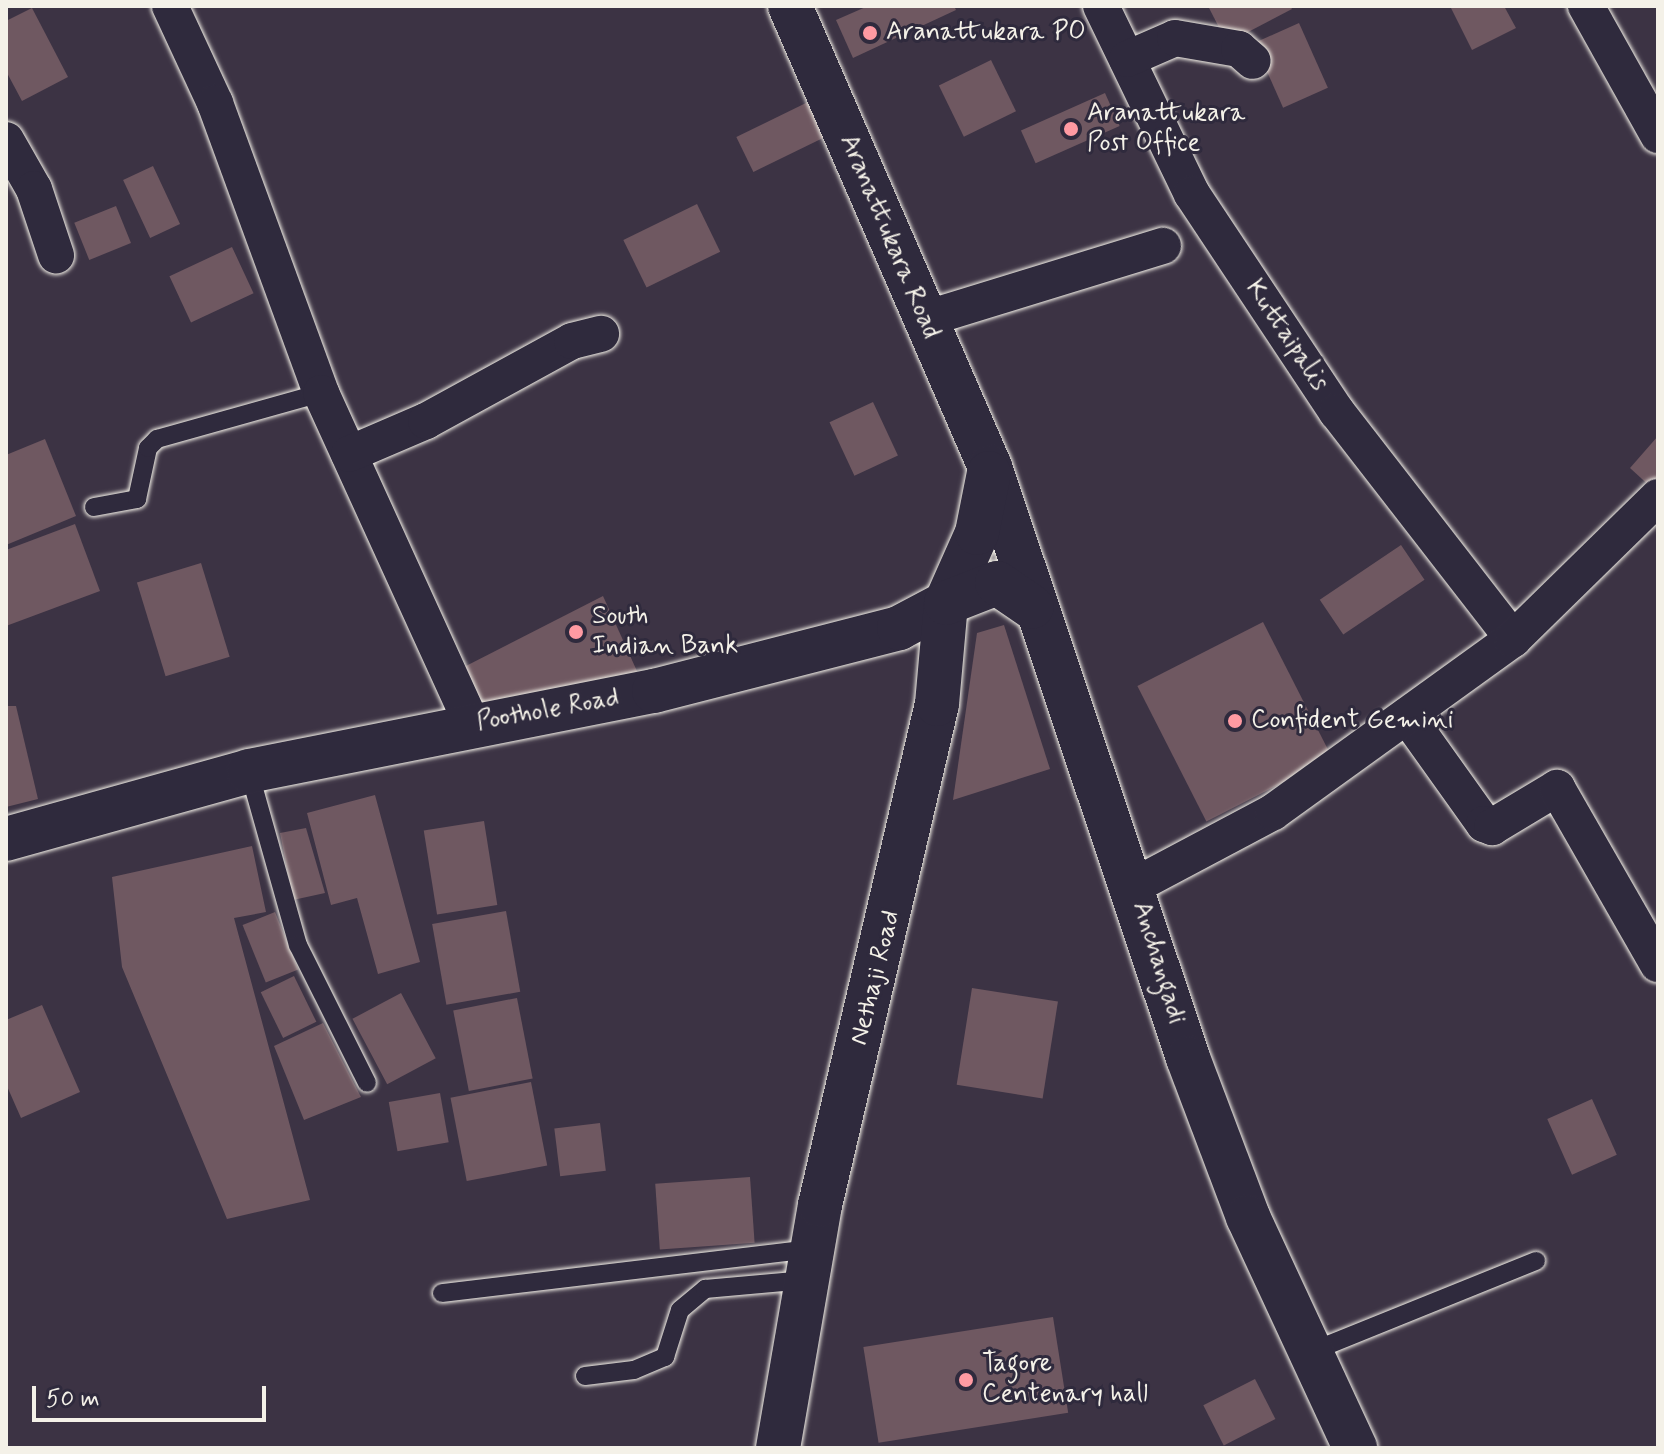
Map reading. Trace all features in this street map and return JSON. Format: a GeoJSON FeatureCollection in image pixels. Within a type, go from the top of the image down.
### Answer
{"type":"FeatureCollection","features":[{"type":"Feature","properties":{"kind":"street"},"geometry":{"type":"LineString","coordinates":[[170,6],[215,103],[321,393],[472,725]]}},
{"type":"Feature","properties":{"kind":"street","name":"Aranattukara Road"},"geometry":{"type":"LineString","coordinates":[[790,6],[990,467]]}},
{"type":"Feature","properties":{"kind":"street","name":"Kuttaipalis"},"geometry":{"type":"LineString","coordinates":[[1101,6],[1192,194],[1328,399],[1513,639]]}},
{"type":"Feature","properties":{"kind":"street"},"geometry":{"type":"LineString","coordinates":[[1586,6],[1658,135]]}},
{"type":"Feature","properties":{"kind":"street"},"geometry":{"type":"LineString","coordinates":[[1127,59],[1175,38],[1239,49],[1253,61]]}},
{"type":"Feature","properties":{"kind":"street"},"geometry":{"type":"LineString","coordinates":[[6,140],[34,189],[56,255]]}},
{"type":"Feature","properties":{"kind":"street"},"geometry":{"type":"LineString","coordinates":[[925,319],[1163,246]]}},
{"type":"Feature","properties":{"kind":"street"},"geometry":{"type":"LineString","coordinates":[[349,454],[426,421],[572,341],[601,334]]}},
{"type":"Feature","properties":{"kind":"street"},"geometry":{"type":"LineString","coordinates":[[946,603],[977,533],[990,467]]}},
{"type":"Feature","properties":{"kind":"street","name":"Anchangadi"},"geometry":{"type":"LineString","coordinates":[[990,467],[1032,607],[1134,886],[1188,1058],[1308,1353],[1355,1448]]}},
{"type":"Feature","properties":{"kind":"street"},"geometry":{"type":"LineString","coordinates":[[1134,886],[1273,812],[1513,639],[1658,497]]}},
{"type":"Feature","properties":{"kind":"street"},"geometry":{"type":"LineString","coordinates":[[946,603],[997,583],[1032,607]]}},
{"type":"Feature","properties":{"kind":"street","name":"Poothole Road"},"geometry":{"type":"LineString","coordinates":[[6,839],[249,771],[654,691],[850,643],[946,603]]}},
{"type":"Feature","properties":{"kind":"street","name":"Nethaji Road"},"geometry":{"type":"LineString","coordinates":[[778,1448],[810,1265],[937,704],[946,603]]}},
{"type":"Feature","properties":{"kind":"street"},"geometry":{"type":"LineString","coordinates":[[1407,716],[1484,824],[1492,827],[1557,788],[1658,964]]}},
{"type":"Feature","properties":{"kind":"lane"},"geometry":{"type":"LineString","coordinates":[[94,507],[137,499],[148,448],[157,439],[321,393]]}},
{"type":"Feature","properties":{"kind":"lane"},"geometry":{"type":"LineString","coordinates":[[249,771],[298,945],[367,1083]]}},
{"type":"Feature","properties":{"kind":"lane"},"geometry":{"type":"LineString","coordinates":[[1308,1353],[1536,1261]]}},
{"type":"Feature","properties":{"kind":"lane"},"geometry":{"type":"LineString","coordinates":[[442,1293],[810,1265]]}},
{"type":"Feature","properties":{"kind":"lane"},"geometry":{"type":"LineString","coordinates":[[585,1376],[634,1370],[665,1357],[680,1310],[705,1289],[810,1265]]}},
{"type":"Feature","properties":{"kind":"building"},"geometry":{"type":"Polygon","coordinates":[[[868,6],[954,6],[956,10],[853,58],[836,20],[868,6]]]}},
{"type":"Feature","properties":{"kind":"building"},"geometry":{"type":"Polygon","coordinates":[[[1208,6],[1290,6],[1292,9],[1227,43],[1208,6]]]}},
{"type":"Feature","properties":{"kind":"building"},"geometry":{"type":"Polygon","coordinates":[[[1450,6],[1504,6],[1516,28],[1472,50],[1450,6]]]}},
{"type":"Feature","properties":{"kind":"building"},"geometry":{"type":"Polygon","coordinates":[[[32,8],[68,77],[22,101],[6,71],[6,21],[32,8]]]}},
{"type":"Feature","properties":{"kind":"building"},"geometry":{"type":"Polygon","coordinates":[[[1299,23],[1328,88],[1283,108],[1254,43],[1299,23]]]}},
{"type":"Feature","properties":{"kind":"building"},"geometry":{"type":"Polygon","coordinates":[[[991,60],[1016,111],[964,137],[939,85],[991,60]]]}},
{"type":"Feature","properties":{"kind":"building","name":"Aranattukara Post Office"},"geometry":{"type":"Polygon","coordinates":[[[1105,93],[1120,126],[1036,163],[1021,130],[1105,93]]]}},
{"type":"Feature","properties":{"kind":"building"},"geometry":{"type":"Polygon","coordinates":[[[810,101],[827,136],[753,172],[736,137],[810,101]]]}},
{"type":"Feature","properties":{"kind":"building"},"geometry":{"type":"Polygon","coordinates":[[[153,166],[180,224],[150,238],[123,180],[153,166]]]}},
{"type":"Feature","properties":{"kind":"building"},"geometry":{"type":"Polygon","coordinates":[[[697,204],[720,252],[647,288],[623,240],[697,204]]]}},
{"type":"Feature","properties":{"kind":"building"},"geometry":{"type":"Polygon","coordinates":[[[116,206],[131,243],[89,260],[74,223],[116,206]]]}},
{"type":"Feature","properties":{"kind":"building"},"geometry":{"type":"Polygon","coordinates":[[[232,247],[254,293],[191,322],[169,276],[232,247]]]}},
{"type":"Feature","properties":{"kind":"building"},"geometry":{"type":"Polygon","coordinates":[[[873,402],[898,455],[854,476],[829,422],[873,402]]]}},
{"type":"Feature","properties":{"kind":"building"},"geometry":{"type":"Polygon","coordinates":[[[1658,436],[1658,486],[1654,490],[1630,468],[1658,436]]]}},
{"type":"Feature","properties":{"kind":"building"},"geometry":{"type":"Polygon","coordinates":[[[45,439],[76,516],[6,545],[6,455],[45,439]]]}},
{"type":"Feature","properties":{"kind":"building"},"geometry":{"type":"Polygon","coordinates":[[[75,524],[100,591],[6,626],[6,550],[75,524]]]}},
{"type":"Feature","properties":{"kind":"building"},"geometry":{"type":"Polygon","coordinates":[[[1401,545],[1424,580],[1343,635],[1320,600],[1401,545]]]}},
{"type":"Feature","properties":{"kind":"building"},"geometry":{"type":"Polygon","coordinates":[[[201,563],[230,657],[166,676],[137,583],[201,563]]]}},
{"type":"Feature","properties":{"kind":"building","name":"South Indian Bank"},"geometry":{"type":"Polygon","coordinates":[[[603,596],[641,680],[486,712],[462,668],[603,596]]]}},
{"type":"Feature","properties":{"kind":"building","name":"Confident Gemini"},"geometry":{"type":"Polygon","coordinates":[[[1263,622],[1332,757],[1206,821],[1137,686],[1263,622]]]}},
{"type":"Feature","properties":{"kind":"building"},"geometry":{"type":"Polygon","coordinates":[[[1004,625],[1050,769],[953,800],[977,633],[1004,625]]]}},
{"type":"Feature","properties":{"kind":"building"},"geometry":{"type":"Polygon","coordinates":[[[6,706],[16,706],[38,799],[6,807],[6,706]]]}},
{"type":"Feature","properties":{"kind":"building"},"geometry":{"type":"Polygon","coordinates":[[[375,795],[420,962],[378,974],[357,898],[331,905],[307,813],[375,795]]]}},
{"type":"Feature","properties":{"kind":"building"},"geometry":{"type":"Polygon","coordinates":[[[484,821],[497,905],[437,914],[424,831],[484,821]]]}},
{"type":"Feature","properties":{"kind":"building"},"geometry":{"type":"Polygon","coordinates":[[[306,828],[325,893],[293,900],[280,833],[306,828]]]}},
{"type":"Feature","properties":{"kind":"building"},"geometry":{"type":"Polygon","coordinates":[[[252,846],[266,912],[234,918],[310,1200],[227,1219],[122,967],[112,877],[252,846]]]}},
{"type":"Feature","properties":{"kind":"building"},"geometry":{"type":"Polygon","coordinates":[[[506,911],[520,992],[446,1005],[432,924],[506,911]]]}},
{"type":"Feature","properties":{"kind":"building"},"geometry":{"type":"Polygon","coordinates":[[[275,912],[298,969],[266,983],[243,925],[275,912]]]}},
{"type":"Feature","properties":{"kind":"building"},"geometry":{"type":"Polygon","coordinates":[[[294,976],[316,1022],[283,1038],[261,992],[294,976]]]}},
{"type":"Feature","properties":{"kind":"building"},"geometry":{"type":"Polygon","coordinates":[[[972,988],[1058,1002],[1043,1098],[957,1085],[972,988]]]}},
{"type":"Feature","properties":{"kind":"building"},"geometry":{"type":"Polygon","coordinates":[[[401,993],[436,1058],[387,1084],[352,1019],[401,993]]]}},
{"type":"Feature","properties":{"kind":"building"},"geometry":{"type":"Polygon","coordinates":[[[517,998],[533,1078],[469,1091],[453,1010],[517,998]]]}},
{"type":"Feature","properties":{"kind":"building"},"geometry":{"type":"Polygon","coordinates":[[[42,1005],[80,1092],[21,1118],[6,1084],[6,1020],[42,1005]]]}},
{"type":"Feature","properties":{"kind":"building"},"geometry":{"type":"Polygon","coordinates":[[[323,1023],[361,1097],[304,1120],[274,1046],[323,1023]]]}},
{"type":"Feature","properties":{"kind":"building"},"geometry":{"type":"Polygon","coordinates":[[[531,1082],[547,1165],[467,1181],[451,1098],[531,1082]]]}},
{"type":"Feature","properties":{"kind":"building"},"geometry":{"type":"Polygon","coordinates":[[[440,1093],[449,1142],[397,1151],[389,1102],[440,1093]]]}},
{"type":"Feature","properties":{"kind":"building"},"geometry":{"type":"Polygon","coordinates":[[[1592,1099],[1617,1155],[1572,1175],[1547,1119],[1592,1099]]]}},
{"type":"Feature","properties":{"kind":"building"},"geometry":{"type":"Polygon","coordinates":[[[600,1123],[606,1171],[560,1176],[554,1129],[600,1123]]]}},
{"type":"Feature","properties":{"kind":"building"},"geometry":{"type":"Polygon","coordinates":[[[750,1177],[755,1243],[660,1249],[655,1184],[750,1177]]]}},
{"type":"Feature","properties":{"kind":"building","name":"Tagore Centenary hall"},"geometry":{"type":"Polygon","coordinates":[[[1053,1317],[1068,1413],[879,1443],[863,1347],[1053,1317]]]}},
{"type":"Feature","properties":{"kind":"building"},"geometry":{"type":"Polygon","coordinates":[[[1255,1379],[1275,1419],[1224,1445],[1203,1405],[1255,1379]]]}},
{"type":"Feature","properties":{"kind":"place","name":"Aranattukara PO"},"geometry":{"type":"Point","coordinates":[870,33]}},
{"type":"Feature","properties":{"kind":"place","name":"Aranattukara Post Office"},"geometry":{"type":"Point","coordinates":[1071,129]}},
{"type":"Feature","properties":{"kind":"place","name":"South Indian Bank"},"geometry":{"type":"Point","coordinates":[576,632]}},
{"type":"Feature","properties":{"kind":"place","name":"Confident Gemini"},"geometry":{"type":"Point","coordinates":[1235,721]}},
{"type":"Feature","properties":{"kind":"place","name":"Tagore Centenary hall"},"geometry":{"type":"Point","coordinates":[966,1380]}}]}
